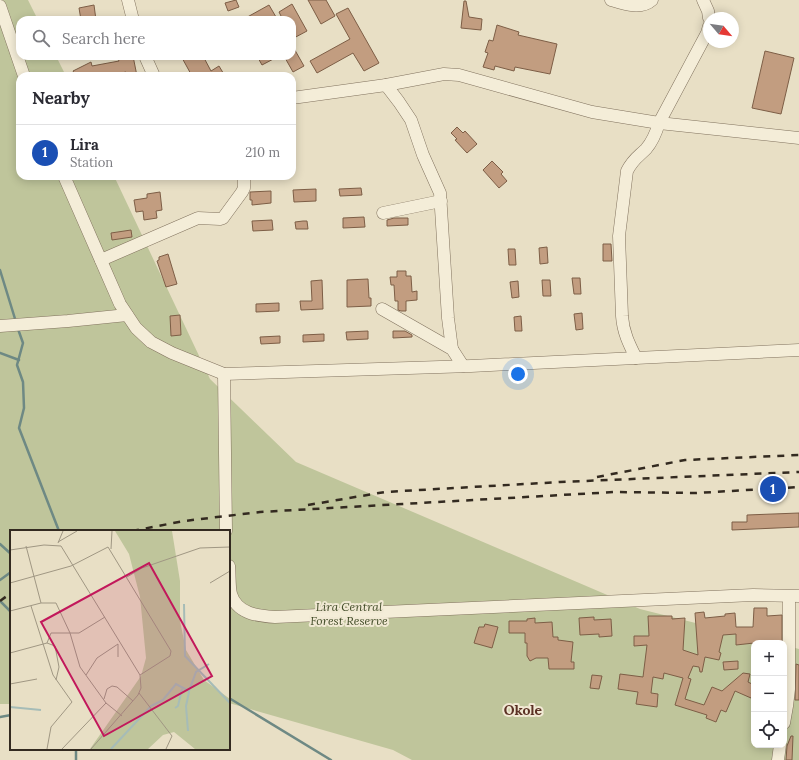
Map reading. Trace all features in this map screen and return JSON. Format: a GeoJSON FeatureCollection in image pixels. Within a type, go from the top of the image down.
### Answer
{"type":"FeatureCollection","features":[{"type":"Feature","properties":{"kind":"street"},"geometry":{"type":"LineString","coordinates":[[128,0],[132,16]]}},
{"type":"Feature","properties":{"kind":"street"},"geometry":{"type":"LineString","coordinates":[[611,0],[629,5],[642,4],[652,0]]}},
{"type":"Feature","properties":{"kind":"street"},"geometry":{"type":"LineString","coordinates":[[703,0],[708,12]]}},
{"type":"Feature","properties":{"kind":"street"},"geometry":{"type":"LineString","coordinates":[[0,6],[16,53]]}},
{"type":"Feature","properties":{"kind":"street"},"geometry":{"type":"LineString","coordinates":[[636,358],[627,342],[623,328],[619,236],[627,171],[631,162],[654,139],[659,123],[703,40]]}},
{"type":"Feature","properties":{"kind":"street"},"geometry":{"type":"LineString","coordinates":[[19,60],[23,72]]}},
{"type":"Feature","properties":{"kind":"street"},"geometry":{"type":"LineString","coordinates":[[147,60],[152,72]]}},
{"type":"Feature","properties":{"kind":"street"},"geometry":{"type":"LineString","coordinates":[[296,97],[444,74],[459,75],[592,112],[659,123],[799,138]]}},
{"type":"Feature","properties":{"kind":"street"},"geometry":{"type":"LineString","coordinates":[[386,84],[400,102],[411,120],[423,155],[440,194],[448,318],[452,349],[463,366]]}},
{"type":"Feature","properties":{"kind":"street"},"geometry":{"type":"LineString","coordinates":[[66,180],[120,304],[136,328],[151,342],[172,353],[224,374],[463,366],[799,350]]}},
{"type":"Feature","properties":{"kind":"street"},"geometry":{"type":"LineString","coordinates":[[101,260],[198,218],[223,218],[242,192],[244,188],[244,180]]}},
{"type":"Feature","properties":{"kind":"street"},"geometry":{"type":"LineString","coordinates":[[383,213],[441,200]]}},
{"type":"Feature","properties":{"kind":"street"},"geometry":{"type":"LineString","coordinates":[[382,309],[452,349]]}},
{"type":"Feature","properties":{"kind":"street"},"geometry":{"type":"LineString","coordinates":[[0,326],[127,315]]}},
{"type":"Feature","properties":{"kind":"street"},"geometry":{"type":"LineString","coordinates":[[224,374],[226,530]]}},
{"type":"Feature","properties":{"kind":"street"},"geometry":{"type":"LineString","coordinates":[[230,580],[231,594],[235,603],[246,612],[255,615],[275,617],[754,595],[794,596],[787,712]]}},
{"type":"Feature","properties":{"kind":"street"},"geometry":{"type":"LineString","coordinates":[[778,760],[780,748]]}},
{"type":"Feature","properties":{"kind":"green space","name":"Lira Central Forest Reserve"},"geometry":{"type":"Polygon","coordinates":[[[0,0],[28,0],[36,16],[16,16],[16,60],[58,60],[64,72],[16,72],[16,180],[116,180],[210,379],[296,462],[640,609],[763,640],[751,640],[751,748],[787,748],[787,646],[799,649],[799,760],[412,760],[393,750],[230,703],[230,530],[10,530],[10,704],[0,704],[0,0]]]}},
{"type":"Feature","properties":{"kind":"building"},"geometry":{"type":"Polygon","coordinates":[[[236,0],[239,7],[228,11],[225,3],[236,0]]]}},
{"type":"Feature","properties":{"kind":"building"},"geometry":{"type":"Polygon","coordinates":[[[308,0],[326,0],[335,16],[321,24],[308,0]]]}},
{"type":"Feature","properties":{"kind":"building"},"geometry":{"type":"Polygon","coordinates":[[[464,1],[466,1],[469,17],[482,19],[481,30],[461,28],[464,1]]]}},
{"type":"Feature","properties":{"kind":"building"},"geometry":{"type":"Polygon","coordinates":[[[292,4],[307,31],[296,37],[296,16],[281,16],[279,12],[292,4]]]}},
{"type":"Feature","properties":{"kind":"building"},"geometry":{"type":"Polygon","coordinates":[[[94,5],[95,16],[80,16],[79,8],[94,5]]]}},
{"type":"Feature","properties":{"kind":"building"},"geometry":{"type":"Polygon","coordinates":[[[269,5],[275,16],[249,16],[269,5]]]}},
{"type":"Feature","properties":{"kind":"building"},"geometry":{"type":"Polygon","coordinates":[[[348,8],[379,63],[364,71],[353,53],[317,73],[310,61],[350,39],[336,14],[348,8]]]}},
{"type":"Feature","properties":{"kind":"building"},"geometry":{"type":"Polygon","coordinates":[[[497,25],[519,32],[518,35],[557,44],[550,74],[515,67],[514,71],[495,66],[494,70],[483,67],[488,53],[485,52],[489,40],[493,41],[497,25]]]}},
{"type":"Feature","properties":{"kind":"building"},"geometry":{"type":"Polygon","coordinates":[[[765,51],[794,58],[781,114],[752,108],[765,51]]]}},
{"type":"Feature","properties":{"kind":"building"},"geometry":{"type":"Polygon","coordinates":[[[296,52],[304,66],[293,72],[286,60],[296,60],[296,52]]]}},
{"type":"Feature","properties":{"kind":"building"},"geometry":{"type":"Polygon","coordinates":[[[134,60],[136,72],[73,71],[91,62],[92,66],[134,60]]]}},
{"type":"Feature","properties":{"kind":"building"},"geometry":{"type":"Polygon","coordinates":[[[183,60],[205,60],[211,71],[219,66],[223,72],[190,72],[183,60]]]}},
{"type":"Feature","properties":{"kind":"building"},"geometry":{"type":"Polygon","coordinates":[[[259,60],[271,60],[262,65],[259,60]]]}},
{"type":"Feature","properties":{"kind":"building"},"geometry":{"type":"Polygon","coordinates":[[[457,127],[463,133],[465,131],[477,144],[467,153],[455,140],[457,139],[451,133],[457,127]]]}},
{"type":"Feature","properties":{"kind":"building"},"geometry":{"type":"Polygon","coordinates":[[[492,161],[503,172],[501,174],[507,181],[499,188],[483,170],[492,161]]]}},
{"type":"Feature","properties":{"kind":"building"},"geometry":{"type":"Polygon","coordinates":[[[361,188],[362,195],[340,196],[339,189],[361,188]]]}},
{"type":"Feature","properties":{"kind":"building"},"geometry":{"type":"Polygon","coordinates":[[[316,189],[316,201],[294,202],[293,190],[316,189]]]}},
{"type":"Feature","properties":{"kind":"building"},"geometry":{"type":"Polygon","coordinates":[[[271,191],[271,203],[252,205],[252,200],[250,200],[250,192],[271,191]]]}},
{"type":"Feature","properties":{"kind":"building"},"geometry":{"type":"Polygon","coordinates":[[[160,192],[162,210],[156,211],[157,218],[144,220],[143,211],[136,212],[134,200],[147,198],[147,194],[160,192]]]}},
{"type":"Feature","properties":{"kind":"building"},"geometry":{"type":"Polygon","coordinates":[[[364,217],[365,227],[343,228],[343,218],[364,217]]]}},
{"type":"Feature","properties":{"kind":"building"},"geometry":{"type":"Polygon","coordinates":[[[394,218],[408,218],[408,225],[387,226],[387,220],[394,218]]]}},
{"type":"Feature","properties":{"kind":"building"},"geometry":{"type":"Polygon","coordinates":[[[272,220],[273,230],[253,231],[252,221],[272,220]]]}},
{"type":"Feature","properties":{"kind":"building"},"geometry":{"type":"Polygon","coordinates":[[[307,221],[308,229],[296,229],[295,222],[307,221]]]}},
{"type":"Feature","properties":{"kind":"building"},"geometry":{"type":"Polygon","coordinates":[[[131,230],[132,237],[112,240],[111,233],[131,230]]]}},
{"type":"Feature","properties":{"kind":"building"},"geometry":{"type":"Polygon","coordinates":[[[603,244],[611,244],[612,261],[603,261],[603,244]]]}},
{"type":"Feature","properties":{"kind":"building"},"geometry":{"type":"Polygon","coordinates":[[[547,247],[548,263],[540,264],[539,248],[547,247]]]}},
{"type":"Feature","properties":{"kind":"building"},"geometry":{"type":"Polygon","coordinates":[[[508,249],[515,249],[516,265],[509,265],[508,249]]]}},
{"type":"Feature","properties":{"kind":"building"},"geometry":{"type":"Polygon","coordinates":[[[168,254],[177,284],[166,287],[157,261],[159,260],[159,257],[168,254]]]}},
{"type":"Feature","properties":{"kind":"building"},"geometry":{"type":"Polygon","coordinates":[[[397,271],[406,271],[406,276],[411,276],[412,292],[417,291],[417,300],[406,301],[406,311],[398,310],[398,301],[395,301],[394,285],[391,285],[390,277],[397,277],[397,271]]]}},
{"type":"Feature","properties":{"kind":"building"},"geometry":{"type":"Polygon","coordinates":[[[572,278],[580,278],[581,294],[574,294],[572,278]]]}},
{"type":"Feature","properties":{"kind":"building"},"geometry":{"type":"Polygon","coordinates":[[[368,279],[371,306],[347,307],[347,280],[368,279]]]}},
{"type":"Feature","properties":{"kind":"building"},"geometry":{"type":"Polygon","coordinates":[[[322,280],[323,309],[301,310],[300,301],[312,301],[311,281],[322,280]]]}},
{"type":"Feature","properties":{"kind":"building"},"geometry":{"type":"Polygon","coordinates":[[[542,280],[550,280],[551,296],[543,296],[542,280]]]}},
{"type":"Feature","properties":{"kind":"building"},"geometry":{"type":"Polygon","coordinates":[[[518,281],[519,297],[512,298],[510,282],[518,281]]]}},
{"type":"Feature","properties":{"kind":"building"},"geometry":{"type":"Polygon","coordinates":[[[279,303],[279,311],[256,312],[256,304],[279,303]]]}},
{"type":"Feature","properties":{"kind":"building"},"geometry":{"type":"Polygon","coordinates":[[[582,313],[583,329],[576,330],[574,314],[582,313]]]}},
{"type":"Feature","properties":{"kind":"building"},"geometry":{"type":"Polygon","coordinates":[[[180,315],[181,335],[171,336],[170,316],[180,315]]]}},
{"type":"Feature","properties":{"kind":"building"},"geometry":{"type":"Polygon","coordinates":[[[521,316],[522,331],[515,331],[514,317],[521,316]]]}},
{"type":"Feature","properties":{"kind":"building"},"geometry":{"type":"Polygon","coordinates":[[[368,331],[368,339],[347,340],[346,332],[368,331]]]}},
{"type":"Feature","properties":{"kind":"building"},"geometry":{"type":"Polygon","coordinates":[[[393,331],[405,331],[412,335],[412,337],[393,338],[393,331]]]}},
{"type":"Feature","properties":{"kind":"building"},"geometry":{"type":"Polygon","coordinates":[[[324,334],[324,341],[303,342],[303,335],[324,334]]]}},
{"type":"Feature","properties":{"kind":"building"},"geometry":{"type":"Polygon","coordinates":[[[280,336],[280,343],[261,344],[260,337],[280,336]]]}},
{"type":"Feature","properties":{"kind":"building"},"geometry":{"type":"Polygon","coordinates":[[[799,513],[799,527],[732,530],[732,522],[747,522],[747,515],[799,513]]]}},
{"type":"Feature","properties":{"kind":"building"},"geometry":{"type":"Polygon","coordinates":[[[754,608],[767,608],[767,616],[782,615],[782,640],[751,640],[751,643],[736,645],[736,634],[723,635],[719,652],[721,653],[719,660],[705,657],[702,672],[700,672],[699,667],[693,666],[688,678],[691,679],[685,699],[704,705],[712,687],[722,691],[743,673],[750,674],[748,682],[751,684],[751,698],[735,691],[726,712],[721,710],[716,722],[706,718],[707,715],[675,705],[683,678],[664,673],[663,679],[653,677],[651,693],[658,694],[657,707],[636,704],[638,692],[618,689],[620,674],[643,677],[647,645],[634,646],[634,636],[649,636],[648,616],[672,616],[672,619],[685,618],[683,650],[698,655],[695,613],[704,612],[705,618],[725,616],[725,614],[735,613],[736,627],[753,627],[754,608]]]}},
{"type":"Feature","properties":{"kind":"building"},"geometry":{"type":"Polygon","coordinates":[[[594,617],[594,620],[611,619],[612,636],[599,637],[599,634],[580,635],[579,618],[594,617]]]}},
{"type":"Feature","properties":{"kind":"building"},"geometry":{"type":"Polygon","coordinates":[[[535,618],[535,623],[552,622],[553,637],[558,637],[558,640],[573,642],[571,662],[574,662],[574,669],[549,669],[548,658],[536,658],[530,661],[527,656],[525,633],[509,633],[509,621],[527,621],[527,619],[535,618]]]}},
{"type":"Feature","properties":{"kind":"building"},"geometry":{"type":"Polygon","coordinates":[[[485,624],[498,627],[492,648],[474,643],[479,627],[484,627],[485,624]]]}},
{"type":"Feature","properties":{"kind":"building"},"geometry":{"type":"Polygon","coordinates":[[[738,661],[738,669],[724,670],[723,662],[738,661]]]}},
{"type":"Feature","properties":{"kind":"building"},"geometry":{"type":"Polygon","coordinates":[[[796,664],[799,665],[799,700],[795,700],[796,664]]]}},
{"type":"Feature","properties":{"kind":"building"},"geometry":{"type":"Polygon","coordinates":[[[592,675],[602,676],[599,689],[590,688],[592,675]]]}},
{"type":"Feature","properties":{"kind":"building"},"geometry":{"type":"Polygon","coordinates":[[[791,736],[793,736],[792,760],[786,760],[787,746],[791,736]]]}},
{"type":"Feature","properties":{"kind":"waterway"},"geometry":{"type":"LineString","coordinates":[[0,270],[16,322]]}},
{"type":"Feature","properties":{"kind":"waterway"},"geometry":{"type":"LineString","coordinates":[[18,329],[23,343],[17,365],[23,382],[24,408],[19,428],[59,530]]}},
{"type":"Feature","properties":{"kind":"waterway"},"geometry":{"type":"LineString","coordinates":[[0,353],[19,360]]}},
{"type":"Feature","properties":{"kind":"waterway"},"geometry":{"type":"LineString","coordinates":[[0,544],[10,553]]}},
{"type":"Feature","properties":{"kind":"waterway"},"geometry":{"type":"LineString","coordinates":[[0,580],[10,573]]}},
{"type":"Feature","properties":{"kind":"waterway"},"geometry":{"type":"LineString","coordinates":[[0,601],[10,611]]}},
{"type":"Feature","properties":{"kind":"waterway"},"geometry":{"type":"LineString","coordinates":[[230,699],[331,760]]}},
{"type":"Feature","properties":{"kind":"waterway"},"geometry":{"type":"LineString","coordinates":[[0,717],[10,715]]}},
{"type":"Feature","properties":{"kind":"waterway"},"geometry":{"type":"LineString","coordinates":[[76,750],[76,760]]}},
{"type":"Feature","properties":{"kind":"railway"},"geometry":{"type":"LineString","coordinates":[[597,477],[685,460],[799,455]]}},
{"type":"Feature","properties":{"kind":"railway"},"geometry":{"type":"LineString","coordinates":[[308,505],[385,492],[560,482],[799,472]]}},
{"type":"Feature","properties":{"kind":"railway"},"geometry":{"type":"LineString","coordinates":[[137,530],[184,521],[260,512],[615,492],[696,493],[799,487]]}},
{"type":"Feature","properties":{"kind":"railway"},"geometry":{"type":"LineString","coordinates":[[0,601],[10,594]]}},
{"type":"Feature","properties":{"kind":"place","name":"Lira"},"geometry":{"type":"Point","coordinates":[773,489]}},
{"type":"Feature","properties":{"kind":"district","name":"Okole"},"geometry":{"type":"Point","coordinates":[523,710]}}]}
